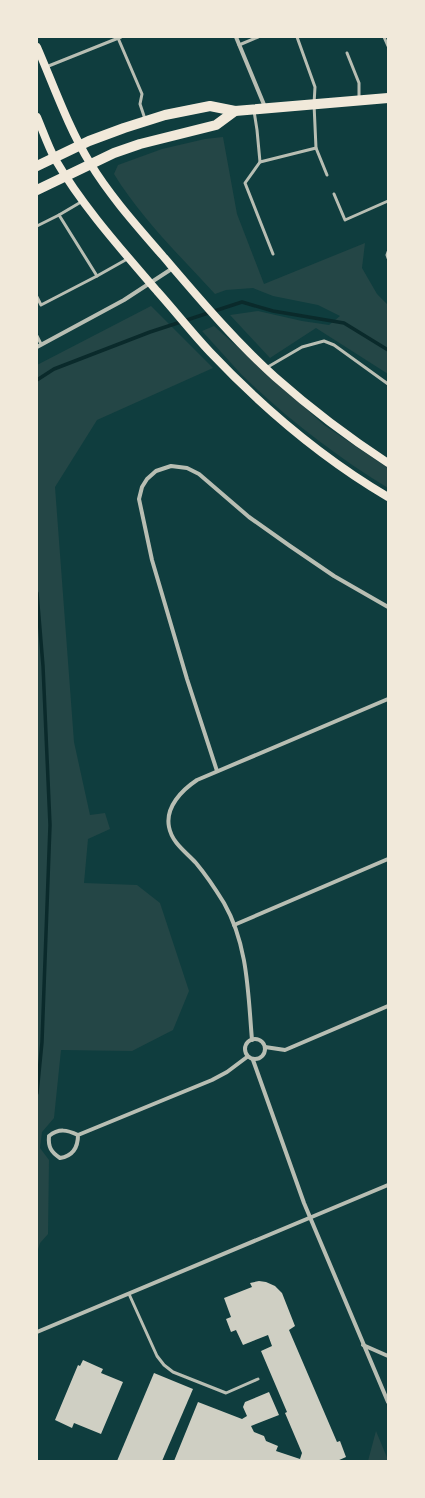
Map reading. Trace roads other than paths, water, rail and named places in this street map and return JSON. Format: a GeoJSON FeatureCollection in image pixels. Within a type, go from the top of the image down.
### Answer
{"type":"FeatureCollection","features":[{"type":"Feature","properties":{"kind":"main road"},"geometry":{"type":"LineString","coordinates":[[37,47],[80,145],[118,204],[223,325],[266,368],[320,415],[388,463]]}},
{"type":"Feature","properties":{"kind":"main road"},"geometry":{"type":"LineString","coordinates":[[37,166],[80,145],[124,128],[165,115],[210,106],[235,111],[388,98]]}},
{"type":"Feature","properties":{"kind":"main road"},"geometry":{"type":"LineString","coordinates":[[37,190],[91,164],[140,144],[216,125],[235,111]]}},
{"type":"Feature","properties":{"kind":"main road"},"geometry":{"type":"LineString","coordinates":[[37,117],[54,157],[84,201],[107,232],[194,333],[244,387],[288,427],[337,464],[388,497]]}},
{"type":"Feature","properties":{"kind":"street"},"geometry":{"type":"LineString","coordinates":[[236,37],[265,108]]}},
{"type":"Feature","properties":{"kind":"street"},"geometry":{"type":"LineString","coordinates":[[39,346],[124,300],[173,268]]}},
{"type":"Feature","properties":{"kind":"street"},"geometry":{"type":"LineString","coordinates":[[217,771],[187,679],[152,560],[139,499],[142,487],[147,479],[156,471],[167,466],[187,468],[198,474],[249,517],[290,546],[334,576],[388,607]]}},
{"type":"Feature","properties":{"kind":"street"},"geometry":{"type":"LineString","coordinates":[[252,1040],[246,970],[234,925],[224,903],[208,879],[196,863],[176,842],[172,835],[169,827],[171,809],[178,796],[197,780],[388,699]]}},
{"type":"Feature","properties":{"kind":"street"},"geometry":{"type":"LineString","coordinates":[[234,925],[388,859]]}},
{"type":"Feature","properties":{"kind":"street"},"geometry":{"type":"LineString","coordinates":[[265,1047],[285,1050],[388,1006]]}},
{"type":"Feature","properties":{"kind":"street"},"geometry":{"type":"LineString","coordinates":[[255,1039],[262,1041],[265,1047],[262,1057],[257,1060],[247,1057],[245,1047],[249,1041],[255,1039]]}},
{"type":"Feature","properties":{"kind":"street"},"geometry":{"type":"LineString","coordinates":[[78,1135],[76,1149],[70,1155],[60,1158],[52,1153],[49,1145],[49,1136],[54,1132],[60,1130],[70,1131],[78,1135],[212,1080],[227,1072],[247,1057]]}},
{"type":"Feature","properties":{"kind":"street"},"geometry":{"type":"LineString","coordinates":[[253,1060],[310,1218],[388,1402]]}},
{"type":"Feature","properties":{"kind":"street"},"geometry":{"type":"LineString","coordinates":[[37,1332],[388,1185]]}},
{"type":"Feature","properties":{"kind":"street"},"geometry":{"type":"LineString","coordinates":[[363,1344],[388,1356]]}},
{"type":"Feature","properties":{"kind":"lane"},"geometry":{"type":"LineString","coordinates":[[239,45],[258,37]]}},
{"type":"Feature","properties":{"kind":"lane"},"geometry":{"type":"LineString","coordinates":[[297,37],[315,87],[314,104],[316,148],[327,175]]}},
{"type":"Feature","properties":{"kind":"lane"},"geometry":{"type":"LineString","coordinates":[[384,37],[388,46]]}},
{"type":"Feature","properties":{"kind":"lane"},"geometry":{"type":"LineString","coordinates":[[46,68],[119,38],[142,94],[140,104],[146,121]]}},
{"type":"Feature","properties":{"kind":"lane"},"geometry":{"type":"LineString","coordinates":[[347,53],[359,83],[360,100]]}},
{"type":"Feature","properties":{"kind":"lane"},"geometry":{"type":"LineString","coordinates":[[254,109],[260,162]]}},
{"type":"Feature","properties":{"kind":"lane"},"geometry":{"type":"LineString","coordinates":[[273,254],[245,183],[260,162],[316,148]]}},
{"type":"Feature","properties":{"kind":"lane"},"geometry":{"type":"LineString","coordinates":[[334,194],[345,220],[388,201]]}},
{"type":"Feature","properties":{"kind":"lane"},"geometry":{"type":"LineString","coordinates":[[37,226],[84,201]]}},
{"type":"Feature","properties":{"kind":"lane"},"geometry":{"type":"LineString","coordinates":[[59,215],[97,276]]}},
{"type":"Feature","properties":{"kind":"lane"},"geometry":{"type":"LineString","coordinates":[[388,252],[388,258]]}},
{"type":"Feature","properties":{"kind":"lane"},"geometry":{"type":"LineString","coordinates":[[37,308],[129,258]]}},
{"type":"Feature","properties":{"kind":"lane"},"geometry":{"type":"LineString","coordinates":[[37,297],[41,305]]}},
{"type":"Feature","properties":{"kind":"lane"},"geometry":{"type":"LineString","coordinates":[[37,336],[39,346]]}},
{"type":"Feature","properties":{"kind":"lane"},"geometry":{"type":"LineString","coordinates":[[266,368],[302,347],[324,341],[334,345],[388,384]]}},
{"type":"Feature","properties":{"kind":"lane"},"geometry":{"type":"LineString","coordinates":[[129,1294],[157,1356],[164,1365],[173,1372],[226,1393],[258,1379]]}},
{"type":"Feature","properties":{"kind":"waterway"},"geometry":{"type":"LineString","coordinates":[[37,380],[54,369],[150,332],[242,302],[273,311],[344,323],[388,350]]}},
{"type":"Feature","properties":{"kind":"waterway"},"geometry":{"type":"LineString","coordinates":[[37,593],[43,666],[50,825],[42,1042],[37,1093]]}}]}
